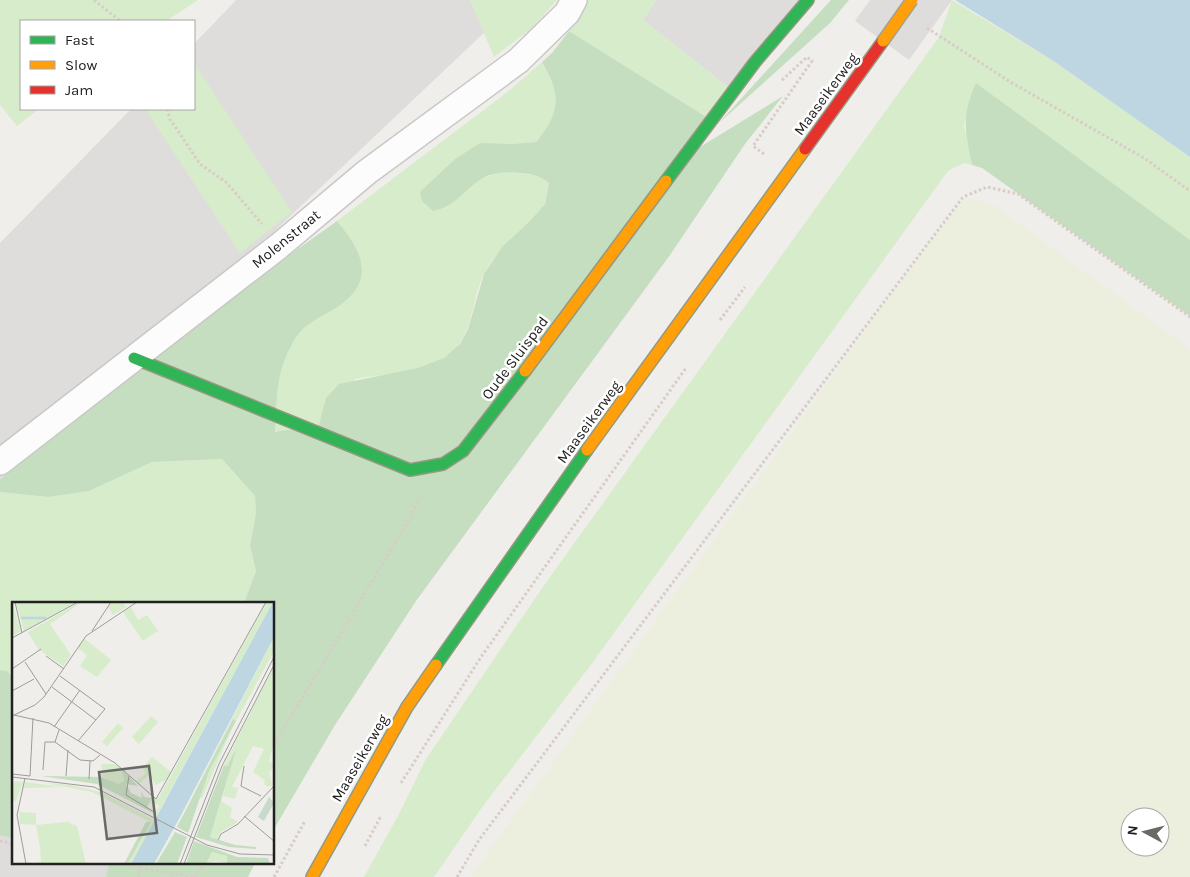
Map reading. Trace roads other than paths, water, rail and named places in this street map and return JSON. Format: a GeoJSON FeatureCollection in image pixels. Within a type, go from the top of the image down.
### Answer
{"type":"FeatureCollection","features":[{"type":"Feature","properties":{"kind":"main road","name":"Oude Sluispad"},"geometry":{"type":"LineString","coordinates":[[134,358],[410,470],[433,469],[455,459],[470,444],[755,62],[808,0]]}},
{"type":"Feature","properties":{"kind":"main road","name":"Maaseikerweg"},"geometry":{"type":"LineString","coordinates":[[312,877],[407,707],[530,528],[912,0]]}},
{"type":"Feature","properties":{"kind":"street","name":"Molenstraat"},"geometry":{"type":"LineString","coordinates":[[0,462],[279,246],[367,172],[518,61],[571,6]]}},
{"type":"Feature","properties":{"kind":"water"},"geometry":{"type":"Polygon","coordinates":[[[955,0],[1190,0],[1190,157],[1055,62],[955,0]]]}}]}
